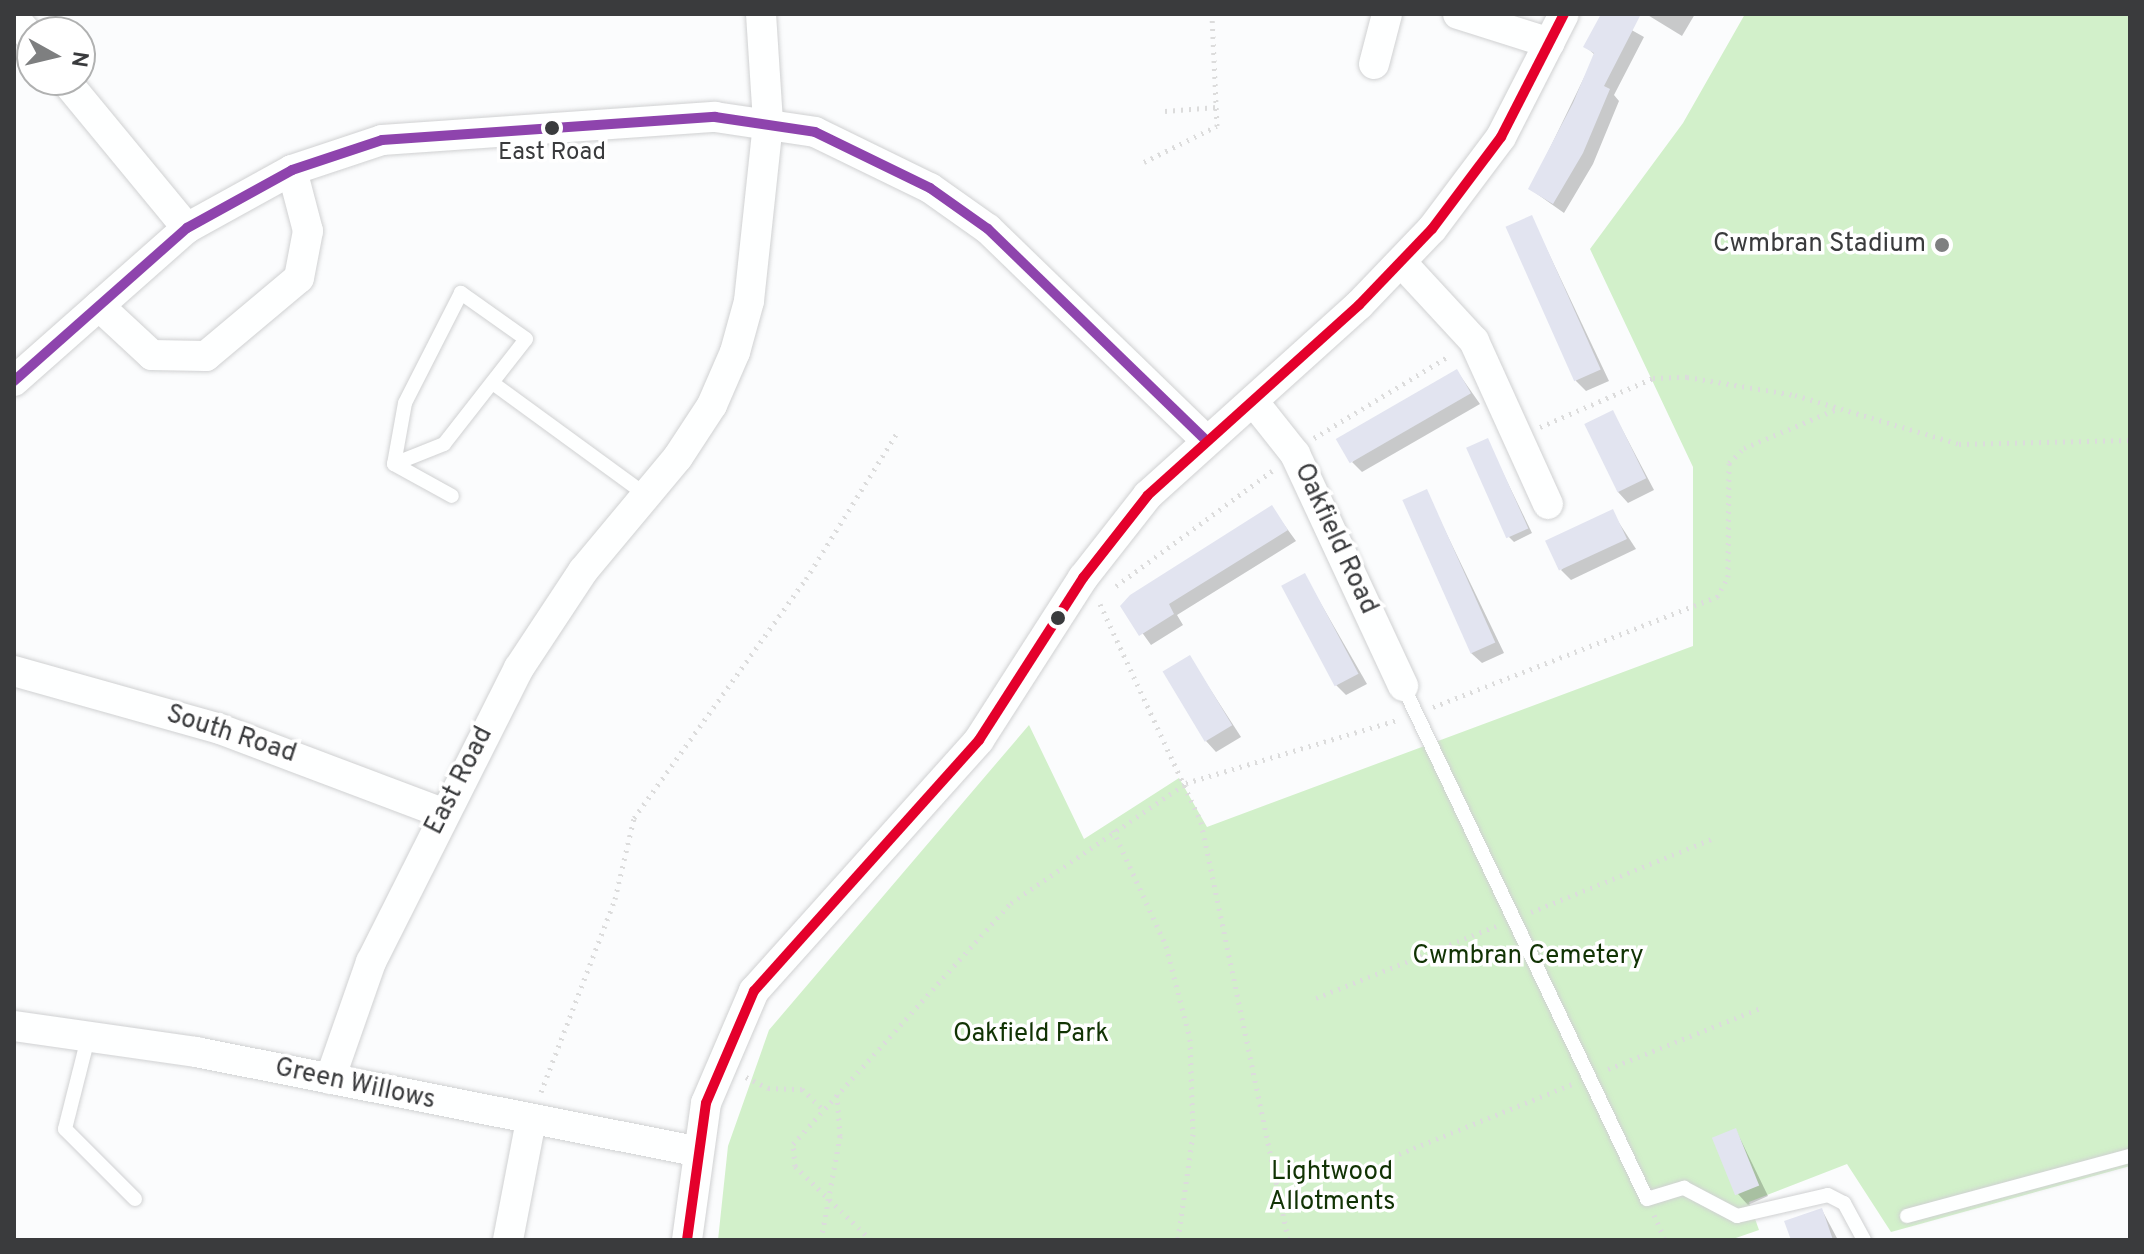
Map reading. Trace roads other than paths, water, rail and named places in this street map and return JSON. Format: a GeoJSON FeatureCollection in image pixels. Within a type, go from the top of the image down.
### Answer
{"type":"FeatureCollection","features":[{"type":"Feature","properties":{"kind":"street","name":"East Road"},"geometry":{"type":"LineString","coordinates":[[330,1079],[359,989],[442,813],[547,620],[712,405],[735,352],[749,301],[768,122],[761,14]]}},
{"type":"Feature","properties":{"kind":"street"},"geometry":{"type":"LineString","coordinates":[[1374,64],[1387,14]]}},
{"type":"Feature","properties":{"kind":"street"},"geometry":{"type":"LineString","coordinates":[[1458,14],[1550,43]]}},
{"type":"Feature","properties":{"kind":"street"},"geometry":{"type":"LineString","coordinates":[[687,1240],[695,1151],[718,1061],[779,957],[979,740],[1115,535],[1206,440],[1253,401],[1402,263],[1494,148],[1564,14]]}},
{"type":"Feature","properties":{"kind":"street"},"geometry":{"type":"LineString","coordinates":[[78,96],[187,228]]}},
{"type":"Feature","properties":{"kind":"street"},"geometry":{"type":"LineString","coordinates":[[14,381],[187,228],[292,170],[382,140],[478,128],[715,117],[768,122],[877,158],[988,229],[1206,440]]}},
{"type":"Feature","properties":{"kind":"street"},"geometry":{"type":"LineString","coordinates":[[99,306],[152,355],[206,356],[299,278],[308,231],[292,170]]}},
{"type":"Feature","properties":{"kind":"street"},"geometry":{"type":"LineString","coordinates":[[1402,263],[1474,341],[1548,504]]}},
{"type":"Feature","properties":{"kind":"street","name":"Oakfield Road"},"geometry":{"type":"LineString","coordinates":[[1253,401],[1295,454],[1403,686]]}},
{"type":"Feature","properties":{"kind":"street","name":"South Road"},"geometry":{"type":"LineString","coordinates":[[14,671],[220,729],[442,813]]}},
{"type":"Feature","properties":{"kind":"street","name":"Green Willows"},"geometry":{"type":"LineString","coordinates":[[14,1026],[89,1034],[695,1151]]}},
{"type":"Feature","properties":{"kind":"street"},"geometry":{"type":"LineString","coordinates":[[508,1240],[531,1121]]}},
{"type":"Feature","properties":{"kind":"lane"},"geometry":{"type":"LineString","coordinates":[[461,293],[526,339],[494,384],[444,444],[394,464],[405,403],[461,293]]}},
{"type":"Feature","properties":{"kind":"lane"},"geometry":{"type":"LineString","coordinates":[[494,384],[645,494]]}},
{"type":"Feature","properties":{"kind":"lane"},"geometry":{"type":"LineString","coordinates":[[394,464],[452,496]]}},
{"type":"Feature","properties":{"kind":"lane"},"geometry":{"type":"LineString","coordinates":[[1403,686],[1647,1199],[1684,1188],[1737,1216],[1828,1195],[1844,1203],[1864,1240]]}},
{"type":"Feature","properties":{"kind":"lane"},"geometry":{"type":"LineString","coordinates":[[89,1034],[65,1129],[135,1199]]}},
{"type":"Feature","properties":{"kind":"lane"},"geometry":{"type":"LineString","coordinates":[[1907,1216],[2130,1156]]}},
{"type":"Feature","properties":{"kind":"place","name":"East Road"},"geometry":{"type":"Point","coordinates":[552,128]}},
{"type":"Feature","properties":{"kind":"place","name":"Cwmbran Stadium"},"geometry":{"type":"Point","coordinates":[1942,245]}},
{"type":"Feature","properties":{"kind":"park label","name":"Cwmbran Cemetery"},"geometry":{"type":"Point","coordinates":[1528,957]}},
{"type":"Feature","properties":{"kind":"park label","name":"Oakfield Park"},"geometry":{"type":"Point","coordinates":[1031,1035]}},
{"type":"Feature","properties":{"kind":"park label","name":"Lightwood Allotments"},"geometry":{"type":"Point","coordinates":[1332,1188]}}]}
